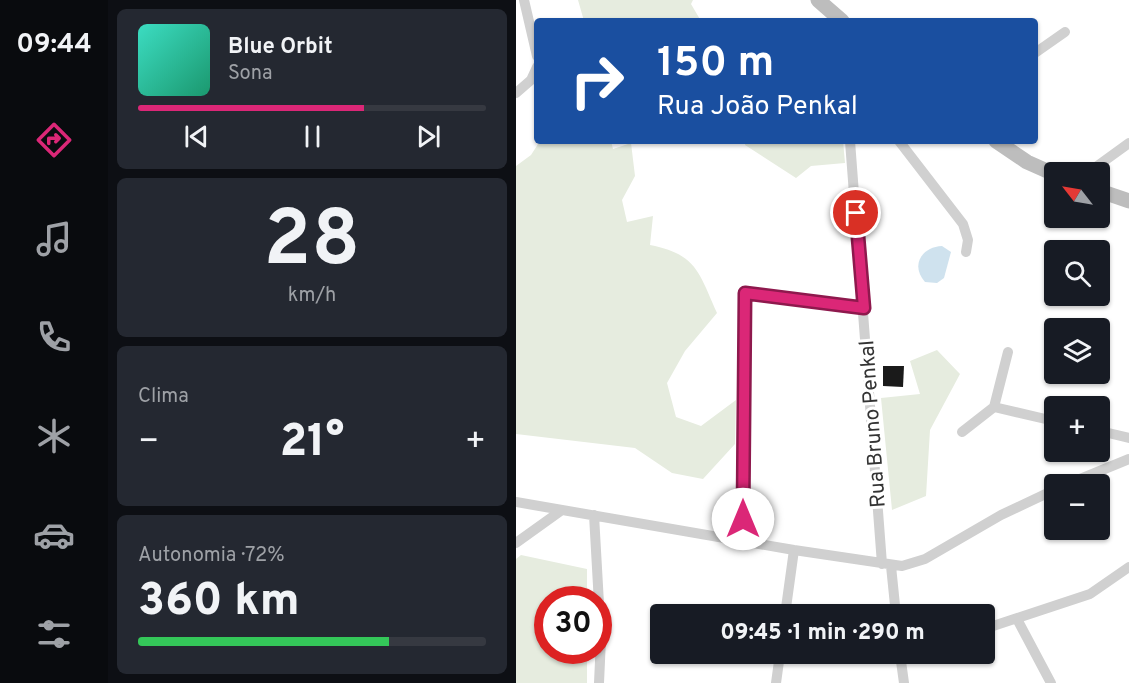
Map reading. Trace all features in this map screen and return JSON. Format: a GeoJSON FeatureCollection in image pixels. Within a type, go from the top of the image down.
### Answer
{"type":"FeatureCollection","features":[{"type":"Feature","properties":{"kind":"main road"},"geometry":{"type":"LineString","coordinates":[[818,0],[835,18]]}},
{"type":"Feature","properties":{"kind":"main road"},"geometry":{"type":"LineString","coordinates":[[1000,144],[1027,162],[1044,170]]}},
{"type":"Feature","properties":{"kind":"main road"},"geometry":{"type":"LineString","coordinates":[[1110,194],[1129,201]]}},
{"type":"Feature","properties":{"kind":"street"},"geometry":{"type":"LineString","coordinates":[[524,0],[534,43]]}},
{"type":"Feature","properties":{"kind":"street"},"geometry":{"type":"LineString","coordinates":[[1038,51],[1065,32]]}},
{"type":"Feature","properties":{"kind":"street"},"geometry":{"type":"LineString","coordinates":[[516,93],[531,80],[534,74]]}},
{"type":"Feature","properties":{"kind":"street"},"geometry":{"type":"LineString","coordinates":[[1103,162],[1129,143]]}},
{"type":"Feature","properties":{"kind":"street","name":"Rua Bruno Penkal"},"geometry":{"type":"LineString","coordinates":[[850,144],[886,565],[894,604]]}},
{"type":"Feature","properties":{"kind":"street"},"geometry":{"type":"LineString","coordinates":[[901,144],[963,224],[968,240],[966,252]]}},
{"type":"Feature","properties":{"kind":"street"},"geometry":{"type":"LineString","coordinates":[[743,541],[745,293],[864,308]]}},
{"type":"Feature","properties":{"kind":"street"},"geometry":{"type":"LineString","coordinates":[[962,432],[994,407],[1008,352]]}},
{"type":"Feature","properties":{"kind":"street"},"geometry":{"type":"LineString","coordinates":[[994,407],[1044,419]]}},
{"type":"Feature","properties":{"kind":"street"},"geometry":{"type":"LineString","coordinates":[[1110,433],[1129,438]]}},
{"type":"Feature","properties":{"kind":"street"},"geometry":{"type":"LineString","coordinates":[[1092,474],[1129,459]]}},
{"type":"Feature","properties":{"kind":"street"},"geometry":{"type":"LineString","coordinates":[[516,502],[886,565],[910,564],[925,559],[1001,515],[1044,495]]}},
{"type":"Feature","properties":{"kind":"street"},"geometry":{"type":"LineString","coordinates":[[516,543],[562,510]]}},
{"type":"Feature","properties":{"kind":"street"},"geometry":{"type":"LineString","coordinates":[[594,515],[601,639],[599,683]]}},
{"type":"Feature","properties":{"kind":"street"},"geometry":{"type":"LineString","coordinates":[[787,604],[794,550]]}},
{"type":"Feature","properties":{"kind":"street"},"geometry":{"type":"LineString","coordinates":[[995,625],[1090,594],[1129,567]]}},
{"type":"Feature","properties":{"kind":"street"},"geometry":{"type":"LineString","coordinates":[[1017,619],[1051,683]]}},
{"type":"Feature","properties":{"kind":"street"},"geometry":{"type":"LineString","coordinates":[[776,683],[779,664]]}},
{"type":"Feature","properties":{"kind":"street"},"geometry":{"type":"LineString","coordinates":[[901,664],[904,683]]}},
{"type":"Feature","properties":{"kind":"shaded area"},"geometry":{"type":"Polygon","coordinates":[[[578,0],[693,0],[691,4],[699,18],[583,18],[578,0]]]}},
{"type":"Feature","properties":{"kind":"shaded area"},"geometry":{"type":"Polygon","coordinates":[[[538,144],[612,144],[613,149],[631,144],[635,176],[622,200],[627,222],[653,216],[650,245],[678,254],[694,267],[717,313],[685,351],[667,383],[676,417],[701,426],[736,400],[735,444],[703,479],[672,473],[635,448],[516,434],[516,166],[531,155],[538,144]]]}},
{"type":"Feature","properties":{"kind":"shaded area"},"geometry":{"type":"Polygon","coordinates":[[[843,144],[845,163],[811,166],[796,178],[745,145],[843,144]]]}},
{"type":"Feature","properties":{"kind":"shaded area"},"geometry":{"type":"Polygon","coordinates":[[[937,350],[960,374],[930,430],[926,496],[892,510],[881,398],[920,394],[910,361],[937,350]]]}},
{"type":"Feature","properties":{"kind":"shaded area"},"geometry":{"type":"Polygon","coordinates":[[[521,555],[587,569],[587,586],[534,586],[534,664],[587,664],[587,683],[516,683],[516,559],[521,555]]]}},
{"type":"Feature","properties":{"kind":"water"},"geometry":{"type":"Polygon","coordinates":[[[942,246],[951,252],[944,278],[937,283],[925,282],[919,269],[920,258],[929,250],[942,246]]]}},
{"type":"Feature","properties":{"kind":"building"},"geometry":{"type":"Polygon","coordinates":[[[883,366],[904,366],[903,387],[883,386],[883,366]]]}},
{"type":"Feature","properties":{"kind":"route"},"geometry":{"type":"LineString","coordinates":[[743,519],[745,293],[864,308],[856,213]]}}]}
